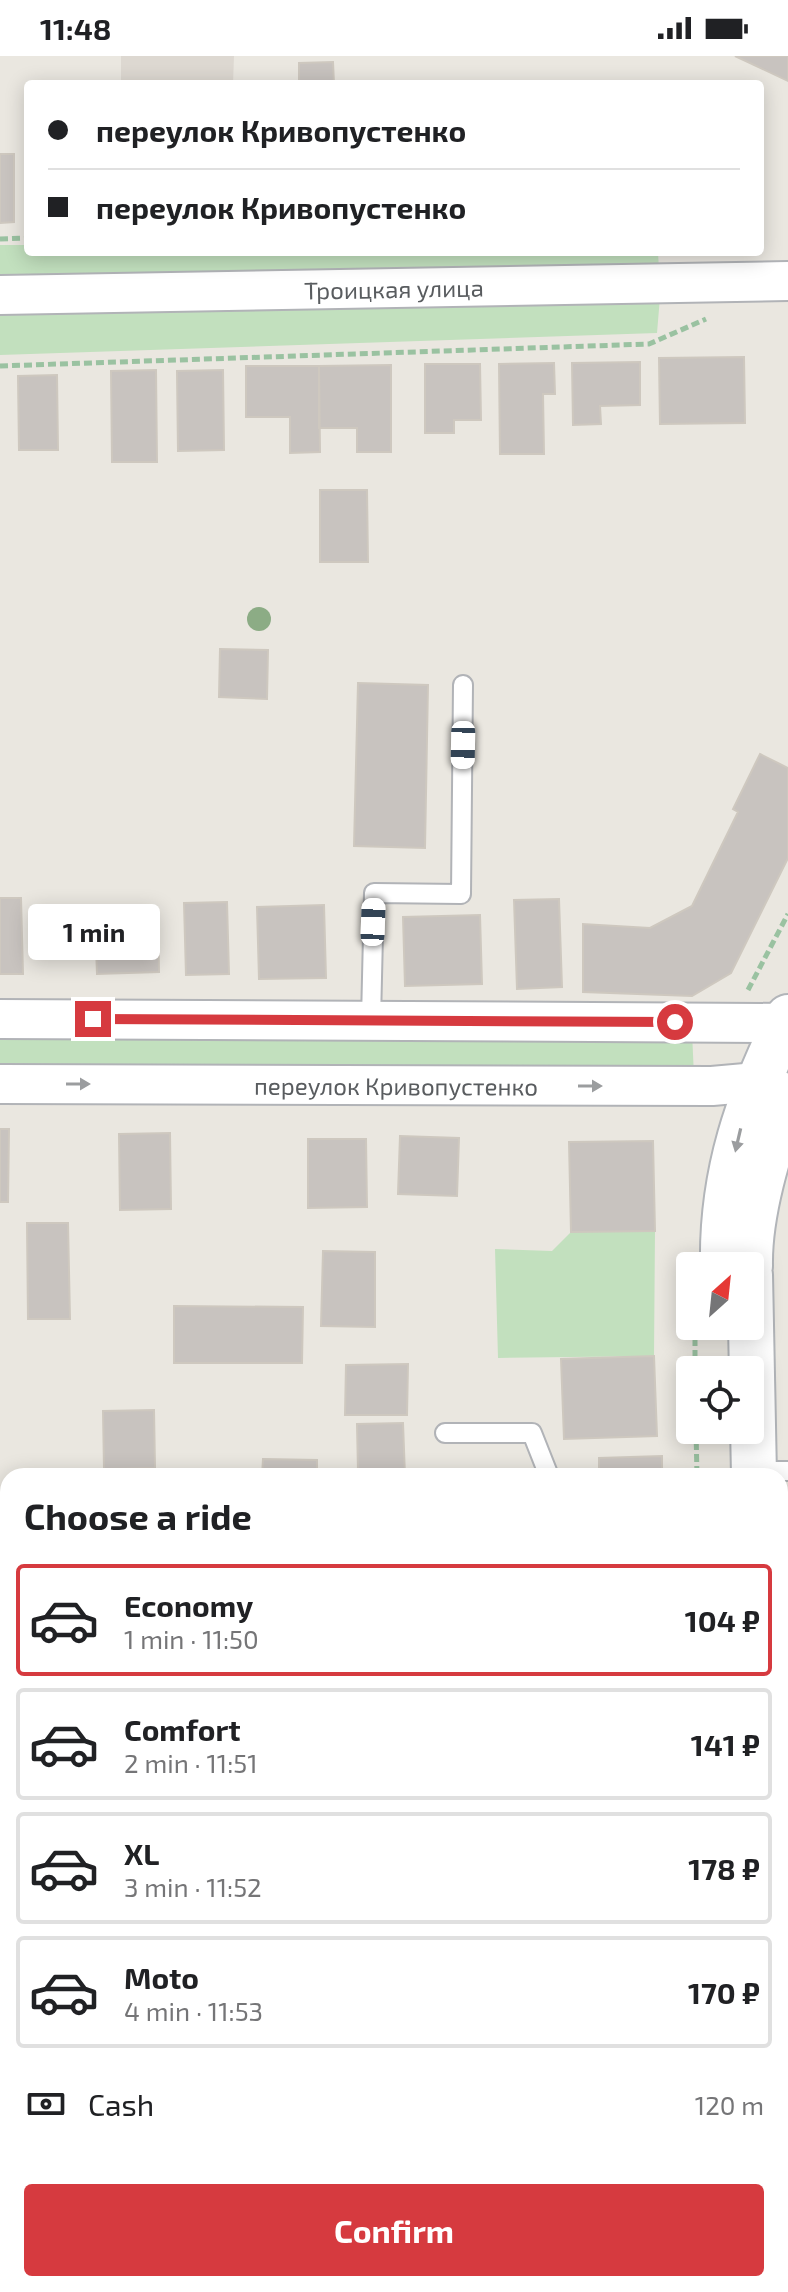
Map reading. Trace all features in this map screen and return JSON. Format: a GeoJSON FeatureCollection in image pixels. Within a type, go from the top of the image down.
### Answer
{"type":"FeatureCollection","features":[{"type":"Feature","properties":{"kind":"main road"},"geometry":{"type":"LineString","coordinates":[[749,1252],[749,1239],[775,1133],[787,1020]]}},
{"type":"Feature","properties":{"kind":"main road"},"geometry":{"type":"LineString","coordinates":[[722,1252],[728,1181],[742,1122],[778,1093]]}},
{"type":"Feature","properties":{"kind":"main road"},"geometry":{"type":"LineString","coordinates":[[752,1340],[756,1468]]}},
{"type":"Feature","properties":{"kind":"main road"},"geometry":{"type":"LineString","coordinates":[[736,1444],[752,1468]]}},
{"type":"Feature","properties":{"kind":"street","name":"Троицкая улица"},"geometry":{"type":"LineString","coordinates":[[0,295],[788,281]]}},
{"type":"Feature","properties":{"kind":"street"},"geometry":{"type":"LineString","coordinates":[[0,1019],[787,1020]]}},
{"type":"Feature","properties":{"kind":"street","name":"переулок Кривопустенко"},"geometry":{"type":"LineString","coordinates":[[0,1084],[712,1086],[778,1093]]}},
{"type":"Feature","properties":{"kind":"lane"},"geometry":{"type":"LineString","coordinates":[[371,1020],[374,893],[461,894],[463,685]]}},
{"type":"Feature","properties":{"kind":"lane"},"geometry":{"type":"LineString","coordinates":[[445,1433],[532,1433],[546,1468]]}},
{"type":"Feature","properties":{"kind":"path"},"geometry":{"type":"LineString","coordinates":[[0,239],[24,238]]}},
{"type":"Feature","properties":{"kind":"path"},"geometry":{"type":"LineString","coordinates":[[0,366],[649,344],[718,314]]}},
{"type":"Feature","properties":{"kind":"path"},"geometry":{"type":"LineString","coordinates":[[696,1444],[697,1468]]}},
{"type":"Feature","properties":{"kind":"shaded area"},"geometry":{"type":"Polygon","coordinates":[[[121,56],[234,56],[233,80],[121,80],[121,56]]]}},
{"type":"Feature","properties":{"kind":"green space"},"geometry":{"type":"Polygon","coordinates":[[[0,245],[24,245],[24,256],[658,256],[659,270],[0,284],[0,245]]]}},
{"type":"Feature","properties":{"kind":"green space"},"geometry":{"type":"Polygon","coordinates":[[[660,297],[657,333],[0,355],[0,311],[660,297]]]}},
{"type":"Feature","properties":{"kind":"green space"},"geometry":{"type":"Polygon","coordinates":[[[0,1032],[692,1032],[694,1076],[0,1073],[0,1032]]]}},
{"type":"Feature","properties":{"kind":"green space"},"geometry":{"type":"Polygon","coordinates":[[[655,1231],[654,1356],[498,1358],[495,1249],[552,1251],[571,1232],[655,1231]]]}},
{"type":"Feature","properties":{"kind":"building"},"geometry":{"type":"Polygon","coordinates":[[[735,56],[788,56],[788,81],[735,56]]]}},
{"type":"Feature","properties":{"kind":"building"},"geometry":{"type":"Polygon","coordinates":[[[333,62],[334,80],[299,80],[299,63],[333,62]]]}},
{"type":"Feature","properties":{"kind":"building"},"geometry":{"type":"Polygon","coordinates":[[[0,154],[14,154],[14,222],[0,223],[0,154]]]}},
{"type":"Feature","properties":{"kind":"building"},"geometry":{"type":"Polygon","coordinates":[[[744,357],[745,423],[660,424],[659,358],[744,357]]]}},
{"type":"Feature","properties":{"kind":"building"},"geometry":{"type":"Polygon","coordinates":[[[640,362],[640,405],[600,406],[601,424],[573,425],[572,363],[640,362]]]}},
{"type":"Feature","properties":{"kind":"building"},"geometry":{"type":"Polygon","coordinates":[[[554,363],[555,394],[543,394],[544,454],[500,454],[499,364],[554,363]]]}},
{"type":"Feature","properties":{"kind":"building"},"geometry":{"type":"Polygon","coordinates":[[[425,364],[480,364],[481,420],[454,420],[454,433],[425,433],[425,364]]]}},
{"type":"Feature","properties":{"kind":"building"},"geometry":{"type":"Polygon","coordinates":[[[391,365],[391,452],[357,452],[357,428],[319,428],[319,366],[391,365]]]}},
{"type":"Feature","properties":{"kind":"building"},"geometry":{"type":"Polygon","coordinates":[[[246,366],[319,366],[320,452],[290,453],[290,417],[246,417],[246,366]]]}},
{"type":"Feature","properties":{"kind":"building"},"geometry":{"type":"Polygon","coordinates":[[[156,370],[157,462],[112,462],[111,371],[156,370]]]}},
{"type":"Feature","properties":{"kind":"building"},"geometry":{"type":"Polygon","coordinates":[[[223,370],[224,450],[178,451],[177,371],[223,370]]]}},
{"type":"Feature","properties":{"kind":"building"},"geometry":{"type":"Polygon","coordinates":[[[57,375],[58,450],[19,450],[18,376],[57,375]]]}},
{"type":"Feature","properties":{"kind":"building"},"geometry":{"type":"Polygon","coordinates":[[[320,490],[367,490],[368,562],[320,562],[320,490]]]}},
{"type":"Feature","properties":{"kind":"building"},"geometry":{"type":"Polygon","coordinates":[[[220,649],[268,650],[267,699],[219,697],[220,649]]]}},
{"type":"Feature","properties":{"kind":"building"},"geometry":{"type":"Polygon","coordinates":[[[358,683],[428,685],[425,848],[354,846],[358,683]]]}},
{"type":"Feature","properties":{"kind":"building"},"geometry":{"type":"Polygon","coordinates":[[[760,754],[788,768],[788,858],[731,973],[692,996],[583,992],[583,924],[650,928],[692,906],[738,812],[733,809],[760,754]]]}},
{"type":"Feature","properties":{"kind":"building"},"geometry":{"type":"Polygon","coordinates":[[[0,898],[21,898],[23,974],[0,974],[0,898]]]}},
{"type":"Feature","properties":{"kind":"building"},"geometry":{"type":"Polygon","coordinates":[[[559,899],[562,987],[517,989],[514,900],[559,899]]]}},
{"type":"Feature","properties":{"kind":"building"},"geometry":{"type":"Polygon","coordinates":[[[227,902],[229,974],[186,975],[184,903],[227,902]]]}},
{"type":"Feature","properties":{"kind":"building"},"geometry":{"type":"Polygon","coordinates":[[[324,905],[326,978],[259,979],[257,907],[324,905]]]}},
{"type":"Feature","properties":{"kind":"building"},"geometry":{"type":"Polygon","coordinates":[[[480,915],[482,984],[405,986],[403,917],[480,915]]]}},
{"type":"Feature","properties":{"kind":"building"},"geometry":{"type":"Polygon","coordinates":[[[158,918],[159,972],[97,974],[95,919],[158,918]]]}},
{"type":"Feature","properties":{"kind":"building"},"geometry":{"type":"Polygon","coordinates":[[[0,1129],[9,1129],[8,1202],[0,1202],[0,1129]]]}},
{"type":"Feature","properties":{"kind":"building"},"geometry":{"type":"Polygon","coordinates":[[[170,1133],[171,1209],[120,1210],[119,1134],[170,1133]]]}},
{"type":"Feature","properties":{"kind":"building"},"geometry":{"type":"Polygon","coordinates":[[[400,1136],[459,1138],[457,1196],[398,1194],[400,1136]]]}},
{"type":"Feature","properties":{"kind":"building"},"geometry":{"type":"Polygon","coordinates":[[[308,1139],[366,1139],[367,1207],[308,1208],[308,1139]]]}},
{"type":"Feature","properties":{"kind":"building"},"geometry":{"type":"Polygon","coordinates":[[[653,1141],[655,1231],[571,1232],[569,1142],[653,1141]]]}},
{"type":"Feature","properties":{"kind":"building"},"geometry":{"type":"Polygon","coordinates":[[[27,1223],[68,1223],[70,1319],[28,1319],[27,1223]]]}},
{"type":"Feature","properties":{"kind":"building"},"geometry":{"type":"Polygon","coordinates":[[[323,1251],[375,1252],[375,1327],[321,1326],[323,1251]]]}},
{"type":"Feature","properties":{"kind":"building"},"geometry":{"type":"Polygon","coordinates":[[[174,1306],[303,1307],[302,1363],[174,1363],[174,1306]]]}},
{"type":"Feature","properties":{"kind":"building"},"geometry":{"type":"Polygon","coordinates":[[[654,1356],[657,1436],[564,1439],[561,1359],[654,1356]]]}},
{"type":"Feature","properties":{"kind":"building"},"geometry":{"type":"Polygon","coordinates":[[[408,1364],[407,1415],[345,1415],[346,1365],[408,1364]]]}},
{"type":"Feature","properties":{"kind":"building"},"geometry":{"type":"Polygon","coordinates":[[[154,1410],[155,1468],[104,1468],[103,1411],[154,1410]]]}},
{"type":"Feature","properties":{"kind":"building"},"geometry":{"type":"Polygon","coordinates":[[[403,1423],[405,1468],[358,1468],[357,1424],[403,1423]]]}},
{"type":"Feature","properties":{"kind":"building"},"geometry":{"type":"Polygon","coordinates":[[[662,1456],[662,1468],[599,1468],[599,1458],[662,1456]]]}},
{"type":"Feature","properties":{"kind":"building"},"geometry":{"type":"Polygon","coordinates":[[[263,1459],[317,1460],[317,1468],[262,1468],[263,1459]]]}},
{"type":"Feature","properties":{"kind":"route"},"geometry":{"type":"LineString","coordinates":[[93,1019],[675,1022]]}}]}
